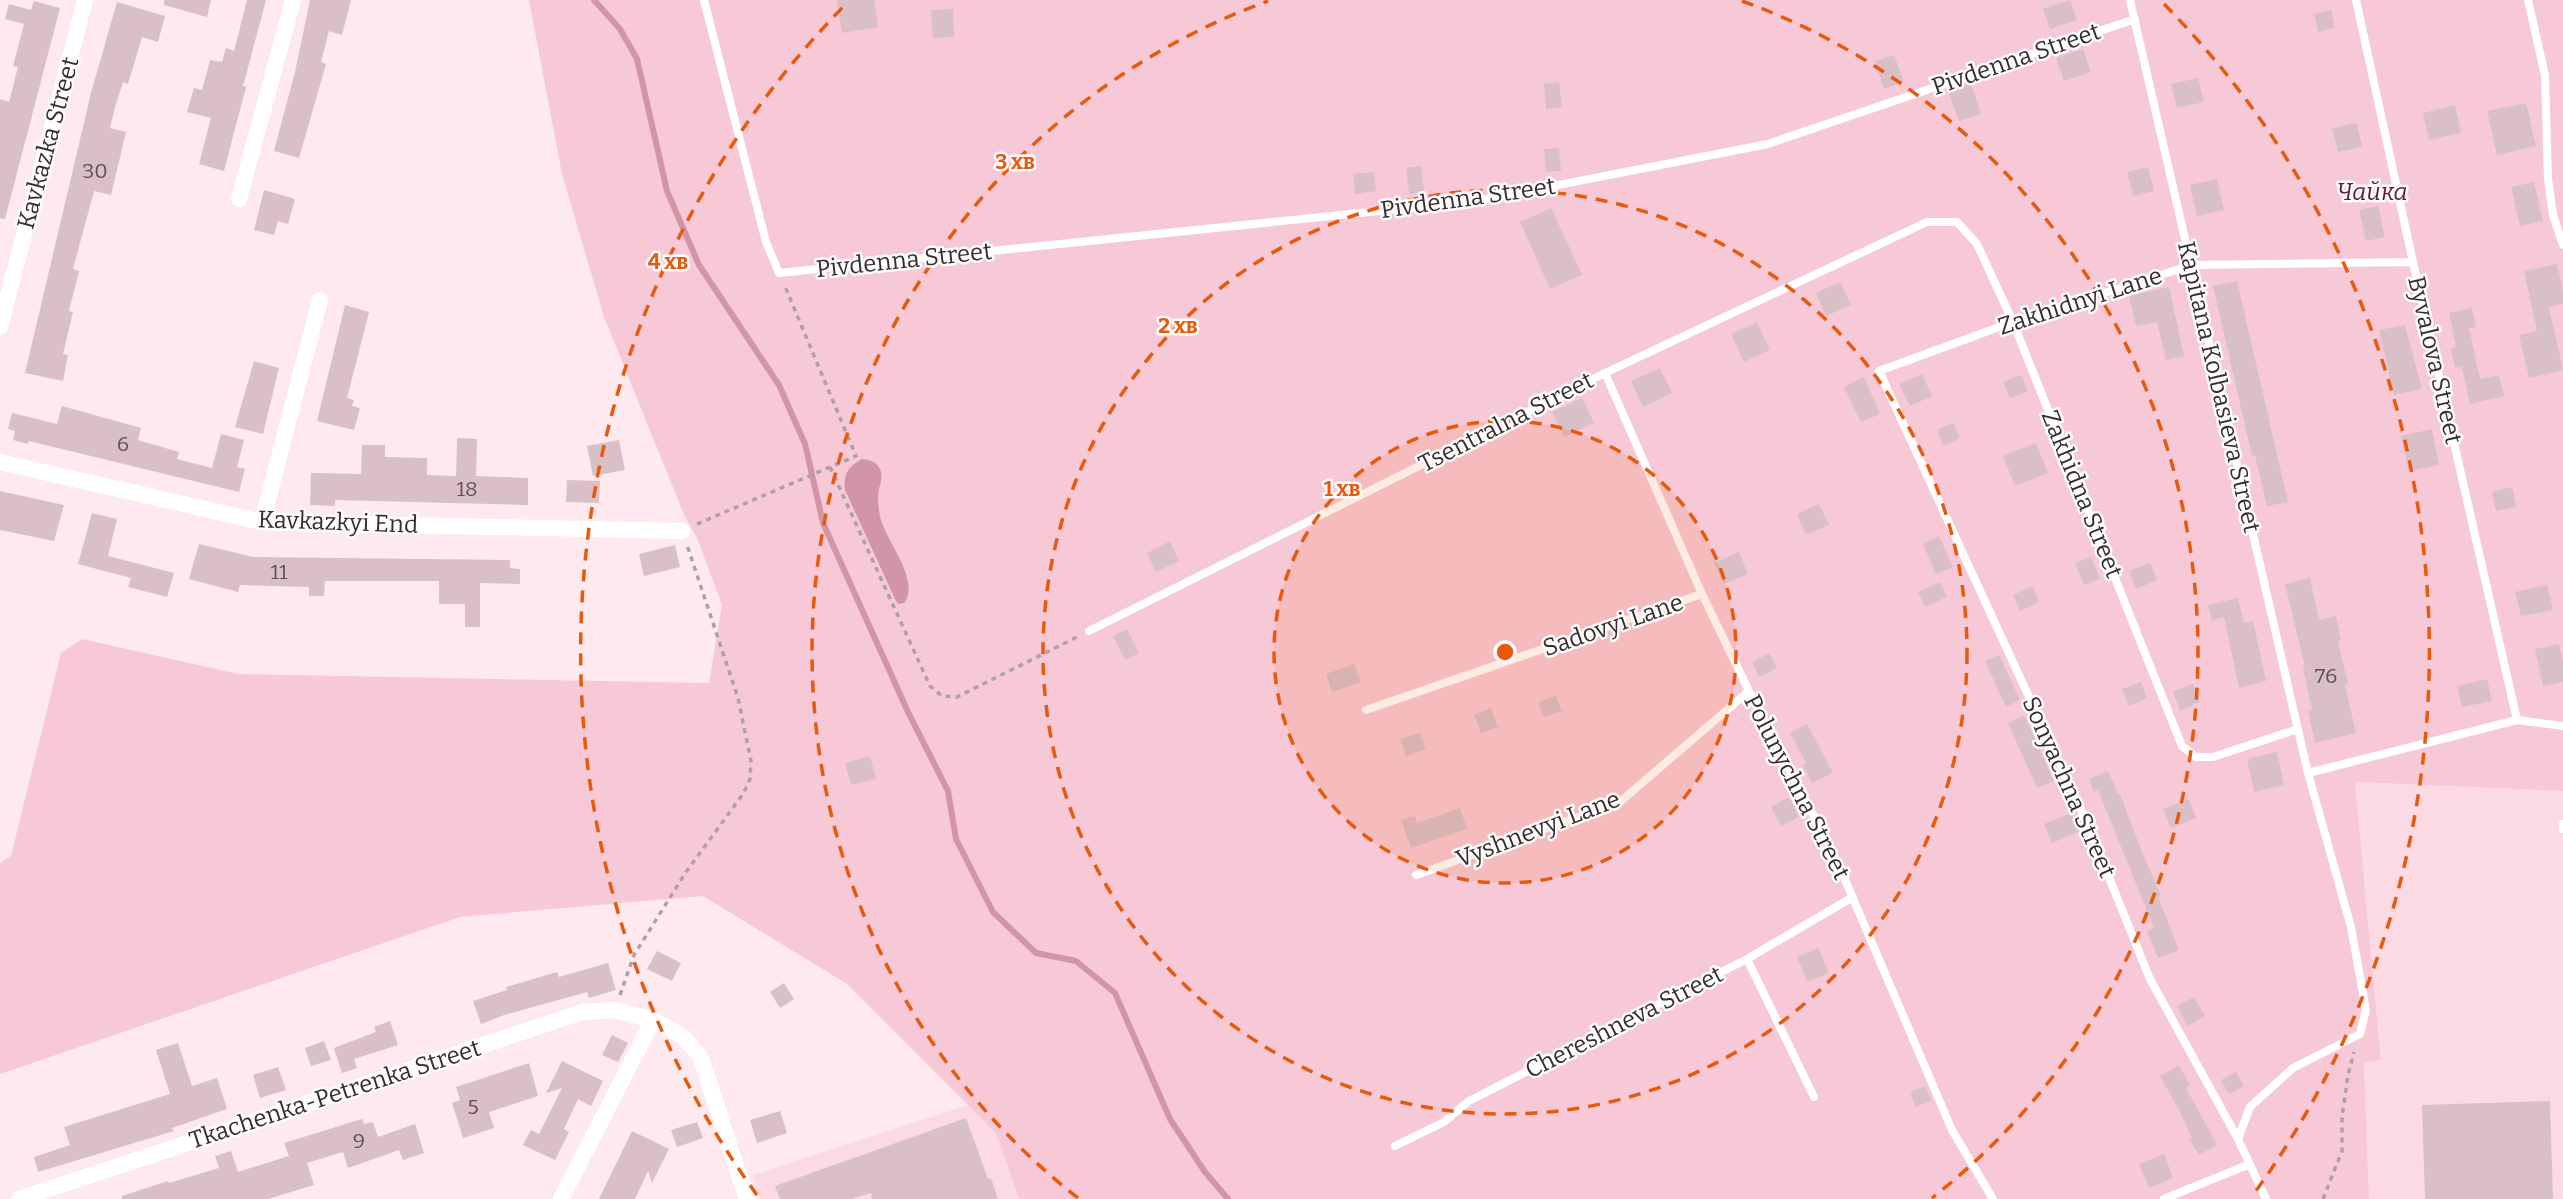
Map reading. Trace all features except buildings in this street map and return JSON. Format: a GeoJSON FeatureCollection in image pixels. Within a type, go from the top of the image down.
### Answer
{"type":"FeatureCollection","features":[{"type":"Feature","properties":{"kind":"street","name":"Kavkazka Street"},"geometry":{"type":"LineString","coordinates":[[0,327],[85,0]]}},
{"type":"Feature","properties":{"kind":"street"},"geometry":{"type":"LineString","coordinates":[[239,199],[293,0]]}},
{"type":"Feature","properties":{"kind":"street"},"geometry":{"type":"LineString","coordinates":[[262,522],[320,300]]}},
{"type":"Feature","properties":{"kind":"street","name":"Kavkazkyi End"},"geometry":{"type":"LineString","coordinates":[[0,462],[262,522],[682,531]]}},
{"type":"Feature","properties":{"kind":"street","name":"Tkachenka-Petrenka Street"},"geometry":{"type":"LineString","coordinates":[[19,1199],[583,1012],[615,1010],[653,1020],[682,1036],[700,1056],[747,1199]]}},
{"type":"Feature","properties":{"kind":"street"},"geometry":{"type":"LineString","coordinates":[[561,1199],[653,1020]]}},
{"type":"Feature","properties":{"kind":"lane"},"geometry":{"type":"LineString","coordinates":[[704,0],[766,242],[779,273]]}},
{"type":"Feature","properties":{"kind":"lane","name":"Kapitana Kolbasieva Street"},"geometry":{"type":"LineString","coordinates":[[2130,0],[2308,773],[2351,927],[2366,1010],[2360,1034]]}},
{"type":"Feature","properties":{"kind":"lane","name":"Byvalova Street"},"geometry":{"type":"LineString","coordinates":[[2356,0],[2517,720]]}},
{"type":"Feature","properties":{"kind":"lane"},"geometry":{"type":"LineString","coordinates":[[2528,0],[2545,75],[2548,179],[2553,215],[2563,245]]}},
{"type":"Feature","properties":{"kind":"lane","name":"Pivdenna Street"},"geometry":{"type":"LineString","coordinates":[[779,273],[1477,201],[1768,144],[2135,19]]}},
{"type":"Feature","properties":{"kind":"lane","name":"Tsentralna Street"},"geometry":{"type":"LineString","coordinates":[[1089,631],[1605,373],[1927,222],[1957,222],[1978,244]]}},
{"type":"Feature","properties":{"kind":"lane","name":"Zakhidna Street"},"geometry":{"type":"LineString","coordinates":[[1978,244],[2013,322],[2182,746],[2196,757],[2213,757],[2298,729]]}},
{"type":"Feature","properties":{"kind":"lane","name":"Zakhidnyi Lane"},"geometry":{"type":"LineString","coordinates":[[1879,371],[2013,322],[2192,265],[2413,262]]}},
{"type":"Feature","properties":{"kind":"lane","name":"Sonyachna Street"},"geometry":{"type":"LineString","coordinates":[[1879,371],[2087,823],[2150,979],[2238,1139],[2266,1199]]}},
{"type":"Feature","properties":{"kind":"lane","name":"Polunychna Street"},"geometry":{"type":"LineString","coordinates":[[1605,373],[1702,594],[1837,861],[1952,1129],[1993,1199]]}},
{"type":"Feature","properties":{"kind":"lane","name":"Sadovyi Lane"},"geometry":{"type":"LineString","coordinates":[[1366,710],[1702,594]]}},
{"type":"Feature","properties":{"kind":"lane","name":"Vyshnevyi Lane"},"geometry":{"type":"LineString","coordinates":[[1416,875],[1620,802],[1749,691]]}},
{"type":"Feature","properties":{"kind":"lane"},"geometry":{"type":"LineString","coordinates":[[2308,773],[2517,720],[2563,726]]}},
{"type":"Feature","properties":{"kind":"lane","name":"Chereshneva Street"},"geometry":{"type":"LineString","coordinates":[[1395,1146],[1444,1122],[1469,1101],[1747,959],[1853,897]]}},
{"type":"Feature","properties":{"kind":"lane"},"geometry":{"type":"LineString","coordinates":[[1747,959],[1814,1097]]}},
{"type":"Feature","properties":{"kind":"lane"},"geometry":{"type":"LineString","coordinates":[[2238,1139],[2250,1107],[2293,1068],[2360,1034]]}},
{"type":"Feature","properties":{"kind":"lane"},"geometry":{"type":"LineString","coordinates":[[2164,1199],[2250,1164]]}},
{"type":"Feature","properties":{"kind":"path"},"geometry":{"type":"LineString","coordinates":[[615,1010],[634,955],[686,873],[743,794],[750,779],[751,761],[738,698],[682,531],[856,456],[779,273]]}},
{"type":"Feature","properties":{"kind":"path"},"geometry":{"type":"LineString","coordinates":[[830,467],[930,686],[942,696],[957,697],[1089,631]]}},
{"type":"Feature","properties":{"kind":"path"},"geometry":{"type":"LineString","coordinates":[[2323,1199],[2342,1151],[2342,1117],[2348,1075],[2360,1034]]}},
{"type":"Feature","properties":{"kind":"shaded area"},"geometry":{"type":"Polygon","coordinates":[[[862,459],[870,460],[880,469],[879,513],[906,575],[908,594],[904,603],[898,604],[895,599],[845,490],[848,471],[862,459]]]}},
{"type":"Feature","properties":{"kind":"shaded area"},"geometry":{"type":"Polygon","coordinates":[[[2355,782],[2563,791],[2563,1199],[2369,1199],[2364,1061],[2381,1060],[2355,782]]]}},
{"type":"Feature","properties":{"kind":"shaded area"},"geometry":{"type":"Polygon","coordinates":[[[968,1105],[996,1133],[1019,1199],[760,1199],[753,1175],[968,1105]]]}},
{"type":"Feature","properties":{"kind":"green space","name":"Чайка"},"geometry":{"type":"Polygon","coordinates":[[[529,0],[2563,0],[2563,791],[2355,782],[2381,1060],[2364,1062],[2369,1199],[1019,1199],[996,1133],[847,984],[703,896],[460,917],[0,1074],[0,863],[11,856],[61,653],[82,639],[238,674],[709,683],[722,605],[697,538],[685,517],[604,317],[562,174],[529,0]]]}},
{"type":"Feature","properties":{"kind":"waterway"},"geometry":{"type":"LineString","coordinates":[[594,0],[620,29],[637,59],[667,191],[699,265],[779,385],[805,444],[823,523],[908,712],[948,791],[956,839],[993,912],[1036,953],[1076,961],[1115,993],[1170,1119],[1205,1172],[1228,1199]]}}]}
